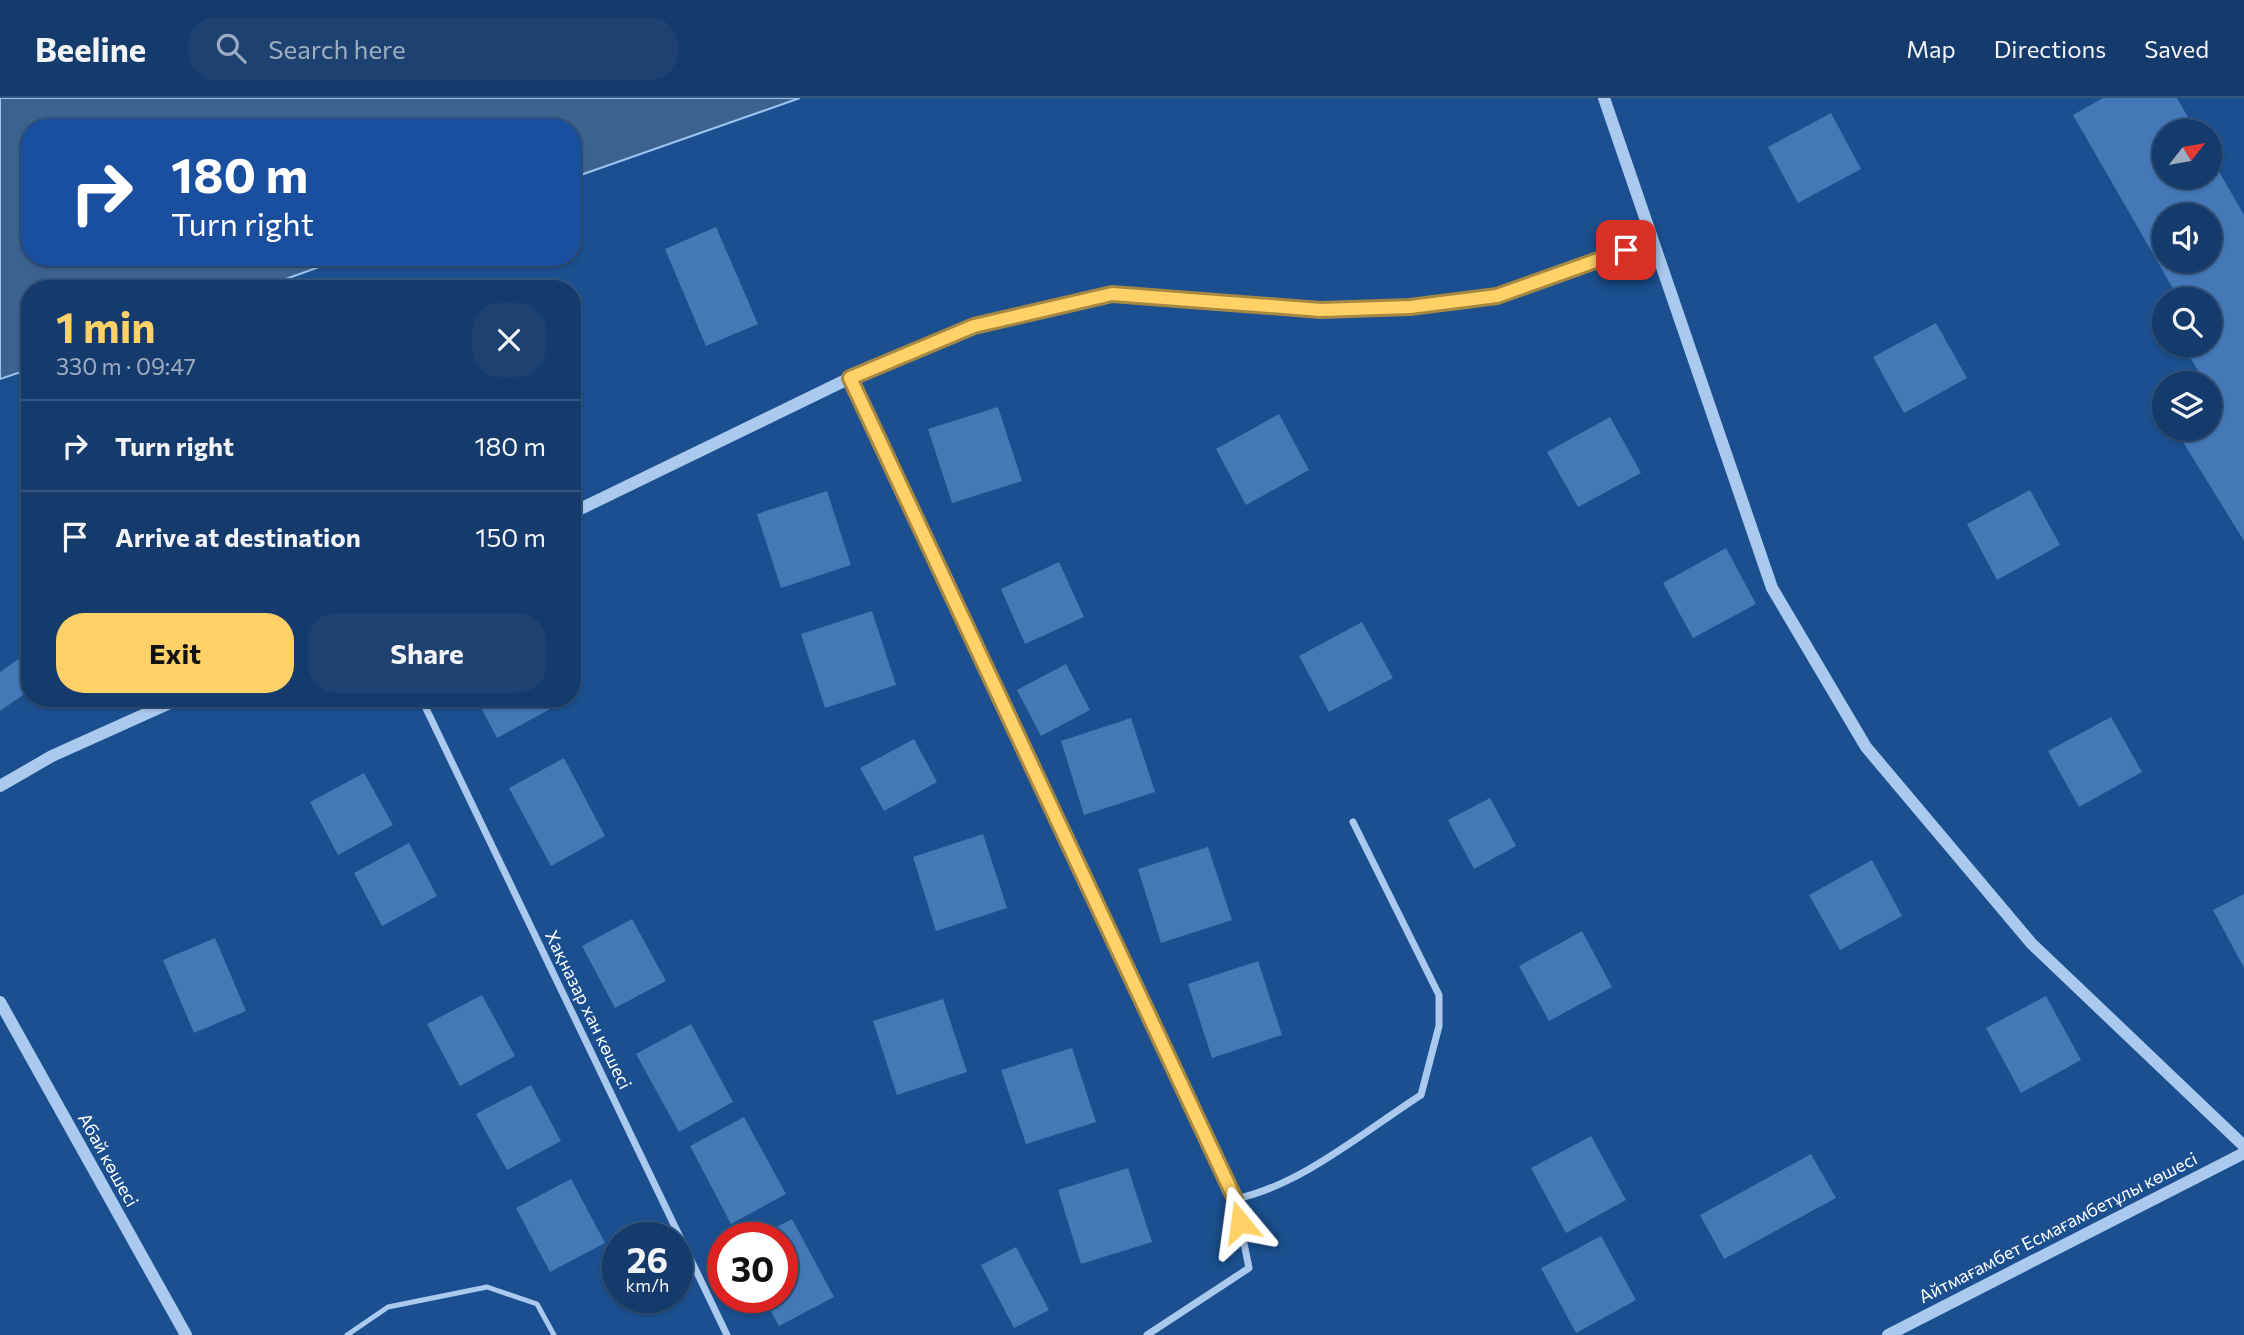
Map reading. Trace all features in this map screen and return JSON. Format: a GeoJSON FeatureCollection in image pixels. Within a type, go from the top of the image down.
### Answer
{"type":"FeatureCollection","features":[{"type":"Feature","properties":{"kind":"street"},"geometry":{"type":"LineString","coordinates":[[1604,98],[1772,588],[1866,747],[2031,943],[2244,1146]]}},
{"type":"Feature","properties":{"kind":"street"},"geometry":{"type":"LineString","coordinates":[[581,509],[850,378],[974,326],[1112,294],[1321,310],[1410,307],[1497,296],[1652,240]]}},
{"type":"Feature","properties":{"kind":"street"},"geometry":{"type":"LineString","coordinates":[[850,378],[1235,1199],[1250,1268],[1147,1335]]}},
{"type":"Feature","properties":{"kind":"street"},"geometry":{"type":"LineString","coordinates":[[0,786],[52,756],[161,707]]}},
{"type":"Feature","properties":{"kind":"street","name":"Хақназар хан көшесі"},"geometry":{"type":"LineString","coordinates":[[425,707],[727,1335]]}},
{"type":"Feature","properties":{"kind":"street"},"geometry":{"type":"LineString","coordinates":[[1235,1199],[1261,1194],[1295,1177],[1421,1095],[1439,1026],[1438,995],[1353,822]]}},
{"type":"Feature","properties":{"kind":"street","name":"Абай көшесі"},"geometry":{"type":"LineString","coordinates":[[0,1002],[186,1335]]}},
{"type":"Feature","properties":{"kind":"street","name":"Айтмағамбет Есмағамбетұлы көшесі"},"geometry":{"type":"LineString","coordinates":[[1888,1335],[2244,1153]]}},
{"type":"Feature","properties":{"kind":"lane"},"geometry":{"type":"LineString","coordinates":[[347,1335],[388,1307],[487,1287],[537,1304],[554,1335]]}},
{"type":"Feature","properties":{"kind":"water"},"geometry":{"type":"Polygon","coordinates":[[[0,98],[800,98],[581,175],[581,119],[21,119],[21,266],[322,266],[283,280],[21,280],[21,372],[0,379],[0,98]]]}},
{"type":"Feature","properties":{"kind":"building"},"geometry":{"type":"Polygon","coordinates":[[[2103,98],[2177,98],[2189,119],[2152,119],[2152,189],[2222,189],[2222,177],[2244,215],[2244,541],[2182,441],[2222,441],[2222,371],[2198,371],[2190,357],[2222,357],[2222,287],[2172,287],[2164,273],[2222,273],[2222,203],[2152,203],[2152,252],[2073,115],[2103,98]]]}},
{"type":"Feature","properties":{"kind":"building"},"geometry":{"type":"Polygon","coordinates":[[[1831,113],[1861,169],[1798,203],[1768,147],[1831,113]]]}},
{"type":"Feature","properties":{"kind":"building"},"geometry":{"type":"Polygon","coordinates":[[[716,227],[758,324],[706,346],[665,249],[716,227]]]}},
{"type":"Feature","properties":{"kind":"building"},"geometry":{"type":"Polygon","coordinates":[[[1936,323],[1967,378],[1904,413],[1873,357],[1936,323]]]}},
{"type":"Feature","properties":{"kind":"building"},"geometry":{"type":"Polygon","coordinates":[[[998,407],[1022,481],[952,503],[928,429],[998,407]]]}},
{"type":"Feature","properties":{"kind":"building"},"geometry":{"type":"Polygon","coordinates":[[[1279,414],[1309,470],[1246,505],[1216,449],[1279,414]]]}},
{"type":"Feature","properties":{"kind":"building"},"geometry":{"type":"Polygon","coordinates":[[[1610,417],[1641,473],[1578,507],[1547,452],[1610,417]]]}},
{"type":"Feature","properties":{"kind":"building"},"geometry":{"type":"Polygon","coordinates":[[[2030,490],[2060,545],[1997,580],[1967,524],[2030,490]]]}},
{"type":"Feature","properties":{"kind":"building"},"geometry":{"type":"Polygon","coordinates":[[[827,491],[851,565],[781,588],[757,514],[827,491]]]}},
{"type":"Feature","properties":{"kind":"building"},"geometry":{"type":"Polygon","coordinates":[[[1726,548],[1756,604],[1693,638],[1663,583],[1726,548]]]}},
{"type":"Feature","properties":{"kind":"building"},"geometry":{"type":"Polygon","coordinates":[[[1059,562],[1084,617],[1025,644],[1001,589],[1059,562]]]}},
{"type":"Feature","properties":{"kind":"building"},"geometry":{"type":"Polygon","coordinates":[[[872,611],[896,685],[825,708],[801,634],[872,611]]]}},
{"type":"Feature","properties":{"kind":"building"},"geometry":{"type":"Polygon","coordinates":[[[1362,622],[1393,678],[1329,712],[1299,656],[1362,622]]]}},
{"type":"Feature","properties":{"kind":"building"},"geometry":{"type":"Polygon","coordinates":[[[21,657],[21,696],[0,711],[0,672],[21,657]]]}},
{"type":"Feature","properties":{"kind":"building"},"geometry":{"type":"Polygon","coordinates":[[[1066,664],[1090,710],[1041,736],[1017,690],[1066,664]]]}},
{"type":"Feature","properties":{"kind":"building"},"geometry":{"type":"Polygon","coordinates":[[[481,707],[552,708],[497,738],[481,707]]]}},
{"type":"Feature","properties":{"kind":"building"},"geometry":{"type":"Polygon","coordinates":[[[2111,717],[2142,772],[2079,807],[2048,751],[2111,717]]]}},
{"type":"Feature","properties":{"kind":"building"},"geometry":{"type":"Polygon","coordinates":[[[1131,718],[1155,792],[1084,815],[1061,741],[1131,718]]]}},
{"type":"Feature","properties":{"kind":"building"},"geometry":{"type":"Polygon","coordinates":[[[914,739],[937,782],[884,811],[860,768],[914,739]]]}},
{"type":"Feature","properties":{"kind":"building"},"geometry":{"type":"Polygon","coordinates":[[[564,758],[605,836],[551,866],[509,788],[564,758]]]}},
{"type":"Feature","properties":{"kind":"building"},"geometry":{"type":"Polygon","coordinates":[[[364,773],[393,825],[338,855],[310,802],[364,773]]]}},
{"type":"Feature","properties":{"kind":"building"},"geometry":{"type":"Polygon","coordinates":[[[1490,798],[1516,846],[1474,869],[1448,820],[1490,798]]]}},
{"type":"Feature","properties":{"kind":"building"},"geometry":{"type":"Polygon","coordinates":[[[983,834],[1007,908],[936,931],[913,857],[983,834]]]}},
{"type":"Feature","properties":{"kind":"building"},"geometry":{"type":"Polygon","coordinates":[[[409,843],[437,896],[382,926],[354,873],[409,843]]]}},
{"type":"Feature","properties":{"kind":"building"},"geometry":{"type":"Polygon","coordinates":[[[1208,847],[1232,920],[1161,943],[1138,869],[1208,847]]]}},
{"type":"Feature","properties":{"kind":"building"},"geometry":{"type":"Polygon","coordinates":[[[1872,860],[1902,916],[1840,950],[1809,895],[1872,860]]]}},
{"type":"Feature","properties":{"kind":"building"},"geometry":{"type":"Polygon","coordinates":[[[2244,894],[2244,968],[2213,910],[2244,894]]]}},
{"type":"Feature","properties":{"kind":"building"},"geometry":{"type":"Polygon","coordinates":[[[632,919],[666,981],[615,1008],[582,946],[632,919]]]}},
{"type":"Feature","properties":{"kind":"building"},"geometry":{"type":"Polygon","coordinates":[[[1582,931],[1612,987],[1549,1021],[1519,966],[1582,931]]]}},
{"type":"Feature","properties":{"kind":"building"},"geometry":{"type":"Polygon","coordinates":[[[215,938],[246,1011],[194,1033],[163,960],[215,938]]]}},
{"type":"Feature","properties":{"kind":"building"},"geometry":{"type":"Polygon","coordinates":[[[1258,961],[1282,1035],[1212,1058],[1188,984],[1258,961]]]}},
{"type":"Feature","properties":{"kind":"building"},"geometry":{"type":"Polygon","coordinates":[[[482,995],[515,1056],[460,1086],[427,1024],[482,995]]]}},
{"type":"Feature","properties":{"kind":"building"},"geometry":{"type":"Polygon","coordinates":[[[2046,996],[2081,1060],[2021,1093],[1986,1028],[2046,996]]]}},
{"type":"Feature","properties":{"kind":"building"},"geometry":{"type":"Polygon","coordinates":[[[943,999],[967,1072],[897,1095],[873,1021],[943,999]]]}},
{"type":"Feature","properties":{"kind":"building"},"geometry":{"type":"Polygon","coordinates":[[[691,1024],[733,1102],[679,1132],[636,1054],[691,1024]]]}},
{"type":"Feature","properties":{"kind":"building"},"geometry":{"type":"Polygon","coordinates":[[[1072,1048],[1096,1122],[1026,1144],[1001,1070],[1072,1048]]]}},
{"type":"Feature","properties":{"kind":"building"},"geometry":{"type":"Polygon","coordinates":[[[531,1085],[561,1141],[507,1170],[476,1114],[531,1085]]]}},
{"type":"Feature","properties":{"kind":"building"},"geometry":{"type":"Polygon","coordinates":[[[744,1117],[786,1194],[735,1222],[730,1222],[690,1146],[744,1117]]]}},
{"type":"Feature","properties":{"kind":"building"},"geometry":{"type":"Polygon","coordinates":[[[1591,1136],[1626,1200],[1566,1233],[1531,1168],[1591,1136]]]}},
{"type":"Feature","properties":{"kind":"building"},"geometry":{"type":"Polygon","coordinates":[[[1811,1154],[1836,1198],[1724,1259],[1700,1215],[1811,1154]]]}},
{"type":"Feature","properties":{"kind":"building"},"geometry":{"type":"Polygon","coordinates":[[[1128,1168],[1152,1242],[1081,1264],[1058,1190],[1128,1168]]]}},
{"type":"Feature","properties":{"kind":"building"},"geometry":{"type":"Polygon","coordinates":[[[571,1179],[602,1237],[602,1245],[550,1272],[516,1208],[571,1179]]]}},
{"type":"Feature","properties":{"kind":"building"},"geometry":{"type":"Polygon","coordinates":[[[798,1230],[834,1297],[779,1326],[772,1313],[798,1313],[798,1230]]]}},
{"type":"Feature","properties":{"kind":"building"},"geometry":{"type":"Polygon","coordinates":[[[1601,1236],[1636,1300],[1576,1333],[1541,1268],[1601,1236]]]}},
{"type":"Feature","properties":{"kind":"building"},"geometry":{"type":"Polygon","coordinates":[[[1016,1247],[1049,1310],[1014,1328],[981,1265],[1016,1247]]]}},
{"type":"Feature","properties":{"kind":"route"},"geometry":{"type":"LineString","coordinates":[[1240,1222],[1235,1199],[850,378],[974,326],[1112,294],[1321,310],[1410,307],[1497,296],[1626,250]]}}]}
